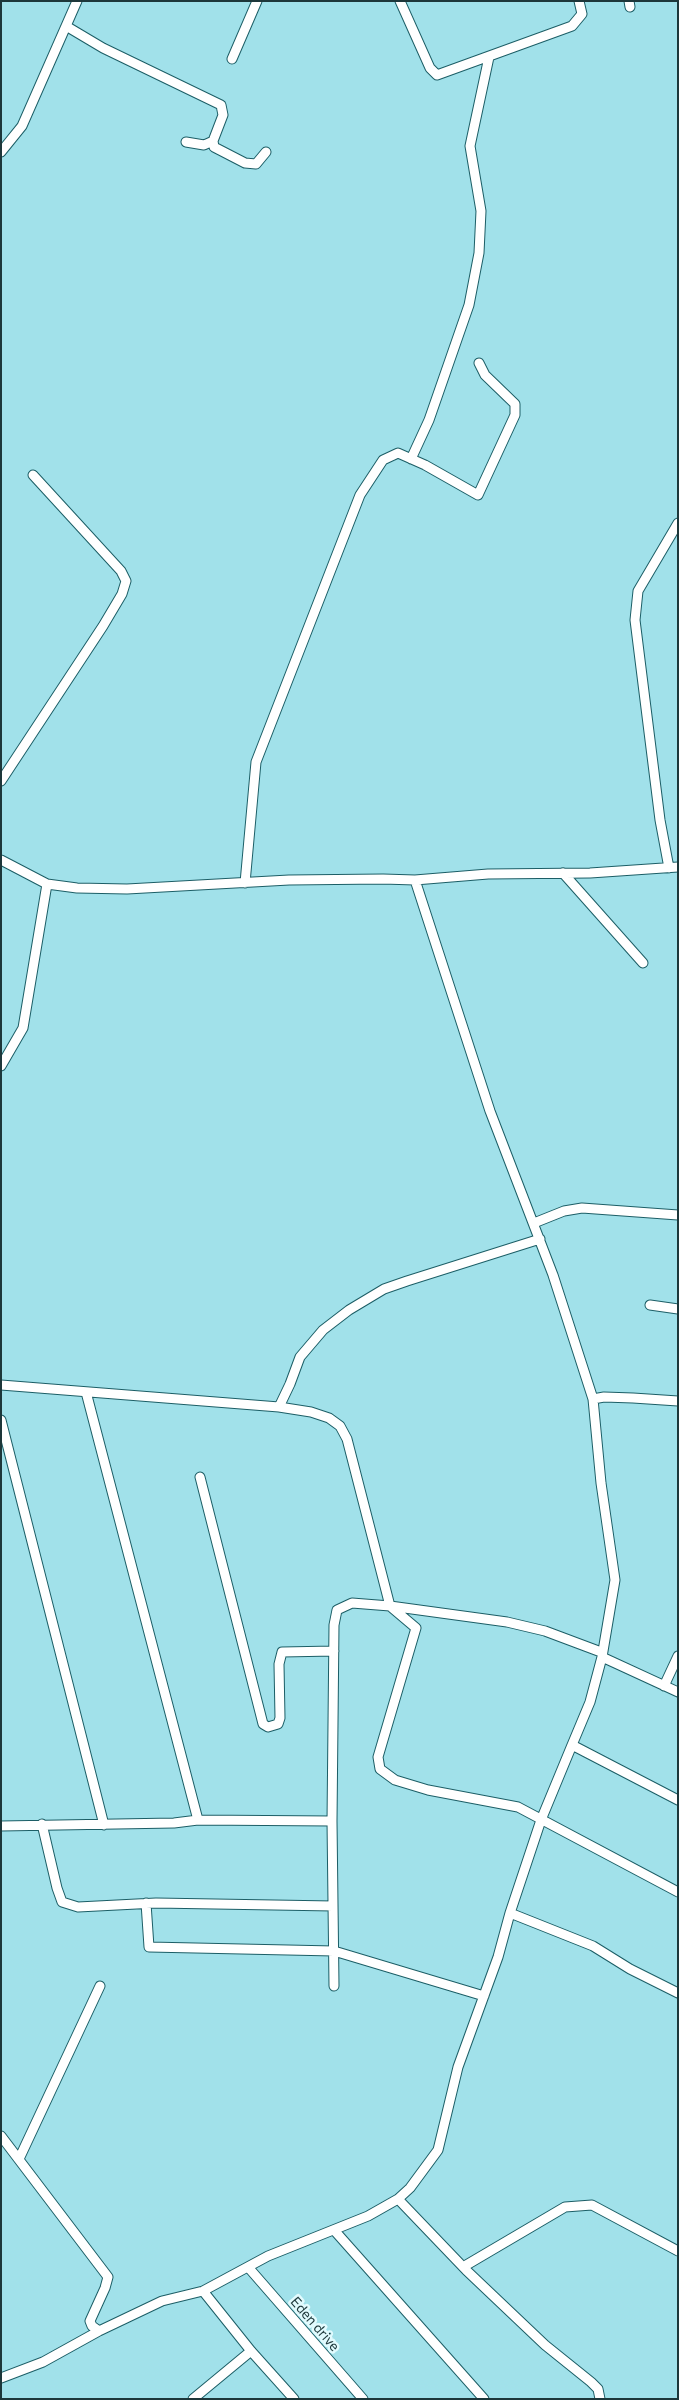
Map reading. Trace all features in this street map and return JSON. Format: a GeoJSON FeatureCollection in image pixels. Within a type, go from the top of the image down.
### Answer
{"type":"FeatureCollection","features":[{"type":"Feature","properties":{"kind":"street"},"geometry":{"type":"LineString","coordinates":[[1,152],[22,126],[77,1]]}},
{"type":"Feature","properties":{"kind":"street"},"geometry":{"type":"LineString","coordinates":[[232,59],[257,1]]}},
{"type":"Feature","properties":{"kind":"street"},"geometry":{"type":"LineString","coordinates":[[400,1],[430,68],[437,75],[572,26],[582,14],[580,1]]}},
{"type":"Feature","properties":{"kind":"street"},"geometry":{"type":"LineString","coordinates":[[66,26],[103,48],[221,105],[223,115],[213,141],[214,147],[245,163],[256,164],[266,152]]}},
{"type":"Feature","properties":{"kind":"street"},"geometry":{"type":"LineString","coordinates":[[411,459],[429,420],[468,305],[475,270],[481,211],[470,146],[489,57]]}},
{"type":"Feature","properties":{"kind":"street"},"geometry":{"type":"LineString","coordinates":[[186,142],[204,145],[213,141]]}},
{"type":"Feature","properties":{"kind":"street"},"geometry":{"type":"LineString","coordinates":[[246,883],[253,775],[256,762],[360,495],[383,460],[398,453],[478,495],[515,415],[515,404],[485,375],[480,363]]}},
{"type":"Feature","properties":{"kind":"street"},"geometry":{"type":"LineString","coordinates":[[1,780],[103,626],[122,594],[126,582],[121,571],[33,475]]}},
{"type":"Feature","properties":{"kind":"street"},"geometry":{"type":"LineString","coordinates":[[1,860],[47,884],[77,888],[128,889],[246,883],[383,879],[415,880],[488,874],[562,873],[673,867],[660,820],[635,620],[638,591],[678,523]]}},
{"type":"Feature","properties":{"kind":"street"},"geometry":{"type":"LineString","coordinates":[[562,873],[643,963]]}},
{"type":"Feature","properties":{"kind":"street"},"geometry":{"type":"LineString","coordinates":[[1,2378],[43,2362],[99,2331],[162,2301],[203,2291],[268,2256],[368,2216],[398,2199],[426,2168],[438,2150],[458,2068],[484,1996],[541,1820],[590,1702],[602,1654],[614,1580],[600,1483],[593,1400],[540,1239],[490,1111],[415,880]]}},
{"type":"Feature","properties":{"kind":"street"},"geometry":{"type":"LineString","coordinates":[[1,1066],[23,1028],[47,884]]}},
{"type":"Feature","properties":{"kind":"street"},"geometry":{"type":"LineString","coordinates":[[534,1223],[564,1211],[582,1208],[678,1215]]}},
{"type":"Feature","properties":{"kind":"street"},"geometry":{"type":"LineString","coordinates":[[279,1407],[300,1356],[323,1330],[349,1310],[384,1289],[540,1239]]}},
{"type":"Feature","properties":{"kind":"street"},"geometry":{"type":"LineString","coordinates":[[650,1305],[678,1309]]}},
{"type":"Feature","properties":{"kind":"street"},"geometry":{"type":"LineString","coordinates":[[1,1385],[279,1407],[312,1412],[330,1418],[340,1426],[347,1439],[390,1606],[416,1628],[378,1757],[380,1769],[395,1780],[428,1790],[518,1806],[678,1892]]}},
{"type":"Feature","properties":{"kind":"street"},"geometry":{"type":"LineString","coordinates":[[86,1392],[198,1820]]}},
{"type":"Feature","properties":{"kind":"street"},"geometry":{"type":"LineString","coordinates":[[593,1400],[604,1397],[678,1401]]}},
{"type":"Feature","properties":{"kind":"street"},"geometry":{"type":"LineString","coordinates":[[1,1420],[104,1825]]}},
{"type":"Feature","properties":{"kind":"street"},"geometry":{"type":"LineString","coordinates":[[200,1477],[263,1724],[268,1726],[278,1724],[280,1718],[279,1664],[282,1652],[334,1651]]}},
{"type":"Feature","properties":{"kind":"street"},"geometry":{"type":"LineString","coordinates":[[334,1986],[332,1821],[334,1625],[337,1610],[352,1603],[390,1606],[507,1622],[545,1631],[602,1654],[678,1692]]}},
{"type":"Feature","properties":{"kind":"street"},"geometry":{"type":"LineString","coordinates":[[664,1686],[678,1656]]}},
{"type":"Feature","properties":{"kind":"street"},"geometry":{"type":"LineString","coordinates":[[572,1745],[678,1800]]}},
{"type":"Feature","properties":{"kind":"street"},"geometry":{"type":"LineString","coordinates":[[1,1826],[174,1823],[198,1820],[332,1821]]}},
{"type":"Feature","properties":{"kind":"street"},"geometry":{"type":"LineString","coordinates":[[42,1824],[62,1902],[78,1907],[146,1903],[333,1906]]}},
{"type":"Feature","properties":{"kind":"street"},"geometry":{"type":"LineString","coordinates":[[146,1903],[148,1947],[334,1951],[484,1996]]}},
{"type":"Feature","properties":{"kind":"street"},"geometry":{"type":"LineString","coordinates":[[510,1914],[593,1946],[630,1969],[678,1993]]}},
{"type":"Feature","properties":{"kind":"street"},"geometry":{"type":"LineString","coordinates":[[19,2159],[100,1986]]}},
{"type":"Feature","properties":{"kind":"street"},"geometry":{"type":"LineString","coordinates":[[1,2136],[108,2277],[90,2321],[92,2326],[99,2331]]}},
{"type":"Feature","properties":{"kind":"street"},"geometry":{"type":"LineString","coordinates":[[398,2199],[463,2267],[545,2345],[591,2382],[598,2389],[600,2399]]}},
{"type":"Feature","properties":{"kind":"street"},"geometry":{"type":"LineString","coordinates":[[463,2267],[565,2207],[592,2205],[678,2251]]}},
{"type":"Feature","properties":{"kind":"street"},"geometry":{"type":"LineString","coordinates":[[334,2230],[484,2399]]}},
{"type":"Feature","properties":{"kind":"street","name":"Eden drive"},"geometry":{"type":"LineString","coordinates":[[248,2266],[364,2399]]}},
{"type":"Feature","properties":{"kind":"street"},"geometry":{"type":"LineString","coordinates":[[203,2291],[251,2351],[294,2399]]}},
{"type":"Feature","properties":{"kind":"street"},"geometry":{"type":"LineString","coordinates":[[193,2399],[251,2351]]}}]}
